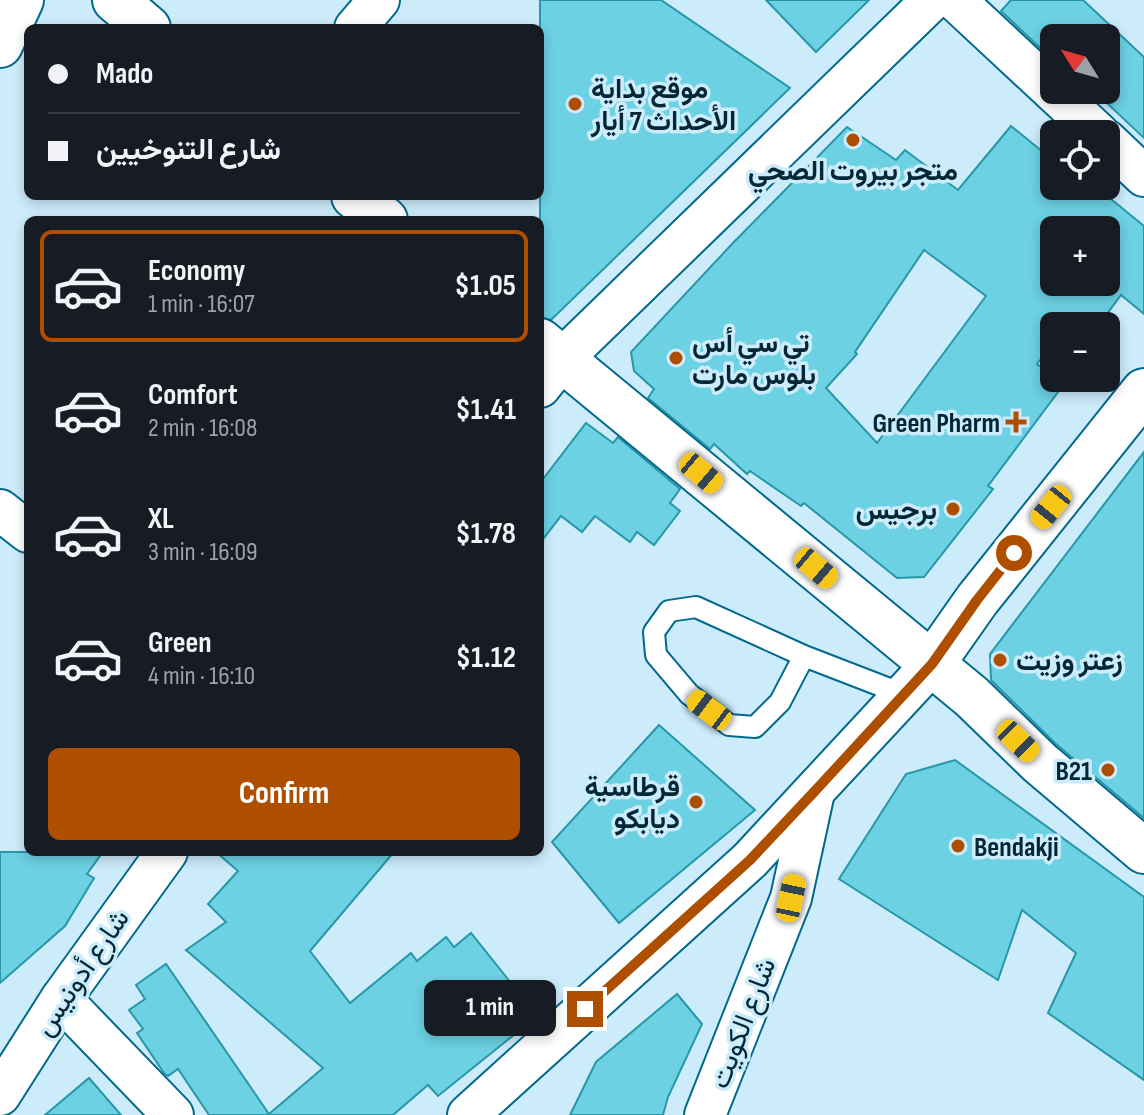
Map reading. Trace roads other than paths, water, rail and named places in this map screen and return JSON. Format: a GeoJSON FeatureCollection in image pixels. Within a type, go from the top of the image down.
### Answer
{"type":"FeatureCollection","features":[{"type":"Feature","properties":{"kind":"main road"},"geometry":{"type":"LineString","coordinates":[[115,0],[143,24]]}},
{"type":"Feature","properties":{"kind":"main road"},"geometry":{"type":"LineString","coordinates":[[359,200],[380,216]]}},
{"type":"Feature","properties":{"kind":"main road"},"geometry":{"type":"LineString","coordinates":[[548,362],[918,679],[972,697],[1040,763],[1144,851]]}},
{"type":"Feature","properties":{"kind":"main road"},"geometry":{"type":"LineString","coordinates":[[918,679],[1144,391]]}},
{"type":"Feature","properties":{"kind":"street"},"geometry":{"type":"LineString","coordinates":[[358,24],[379,0]]}},
{"type":"Feature","properties":{"kind":"street"},"geometry":{"type":"LineString","coordinates":[[548,362],[932,0]]}},
{"type":"Feature","properties":{"kind":"street"},"geometry":{"type":"LineString","coordinates":[[955,0],[1084,120]]}},
{"type":"Feature","properties":{"kind":"street"},"geometry":{"type":"LineString","coordinates":[[1120,153],[1144,176]]}},
{"type":"Feature","properties":{"kind":"street"},"geometry":{"type":"LineString","coordinates":[[0,510],[24,529]]}},
{"type":"Feature","properties":{"kind":"street"},"geometry":{"type":"LineString","coordinates":[[468,1115],[750,860],[918,679]]}},
{"type":"Feature","properties":{"kind":"street","name":"شارع الكويت"},"geometry":{"type":"LineString","coordinates":[[705,1115],[791,898],[814,792]]}},
{"type":"Feature","properties":{"kind":"street","name":"شارع أدونيس"},"geometry":{"type":"LineString","coordinates":[[0,1095],[61,999],[164,856]]}},
{"type":"Feature","properties":{"kind":"street"},"geometry":{"type":"LineString","coordinates":[[61,999],[173,1115]]}},
{"type":"Feature","properties":{"kind":"lane"},"geometry":{"type":"LineString","coordinates":[[804,656],[780,702],[755,727],[729,725],[689,694],[656,655],[654,632],[669,611],[696,607],[804,656],[918,679]]}},
{"type":"Feature","properties":{"kind":"place","name":"موقع بداية الأحداث 7 أيار"},"geometry":{"type":"Point","coordinates":[575,104]}},
{"type":"Feature","properties":{"kind":"place","name":"متجر بيروت الصحي"},"geometry":{"type":"Point","coordinates":[853,140]}},
{"type":"Feature","properties":{"kind":"place","name":"تي سي أس بلوس مارت"},"geometry":{"type":"Point","coordinates":[676,358]}},
{"type":"Feature","properties":{"kind":"place","name":"Green Pharm"},"geometry":{"type":"Point","coordinates":[1016,422]}},
{"type":"Feature","properties":{"kind":"place","name":"برجيس"},"geometry":{"type":"Point","coordinates":[953,509]}},
{"type":"Feature","properties":{"kind":"place","name":"زعتر وزيت"},"geometry":{"type":"Point","coordinates":[1000,660]}},
{"type":"Feature","properties":{"kind":"place","name":"B21"},"geometry":{"type":"Point","coordinates":[1108,770]}},
{"type":"Feature","properties":{"kind":"place","name":"قرطاسية ديابكو"},"geometry":{"type":"Point","coordinates":[696,802]}},
{"type":"Feature","properties":{"kind":"place","name":"Bendakji"},"geometry":{"type":"Point","coordinates":[958,846]}}]}
